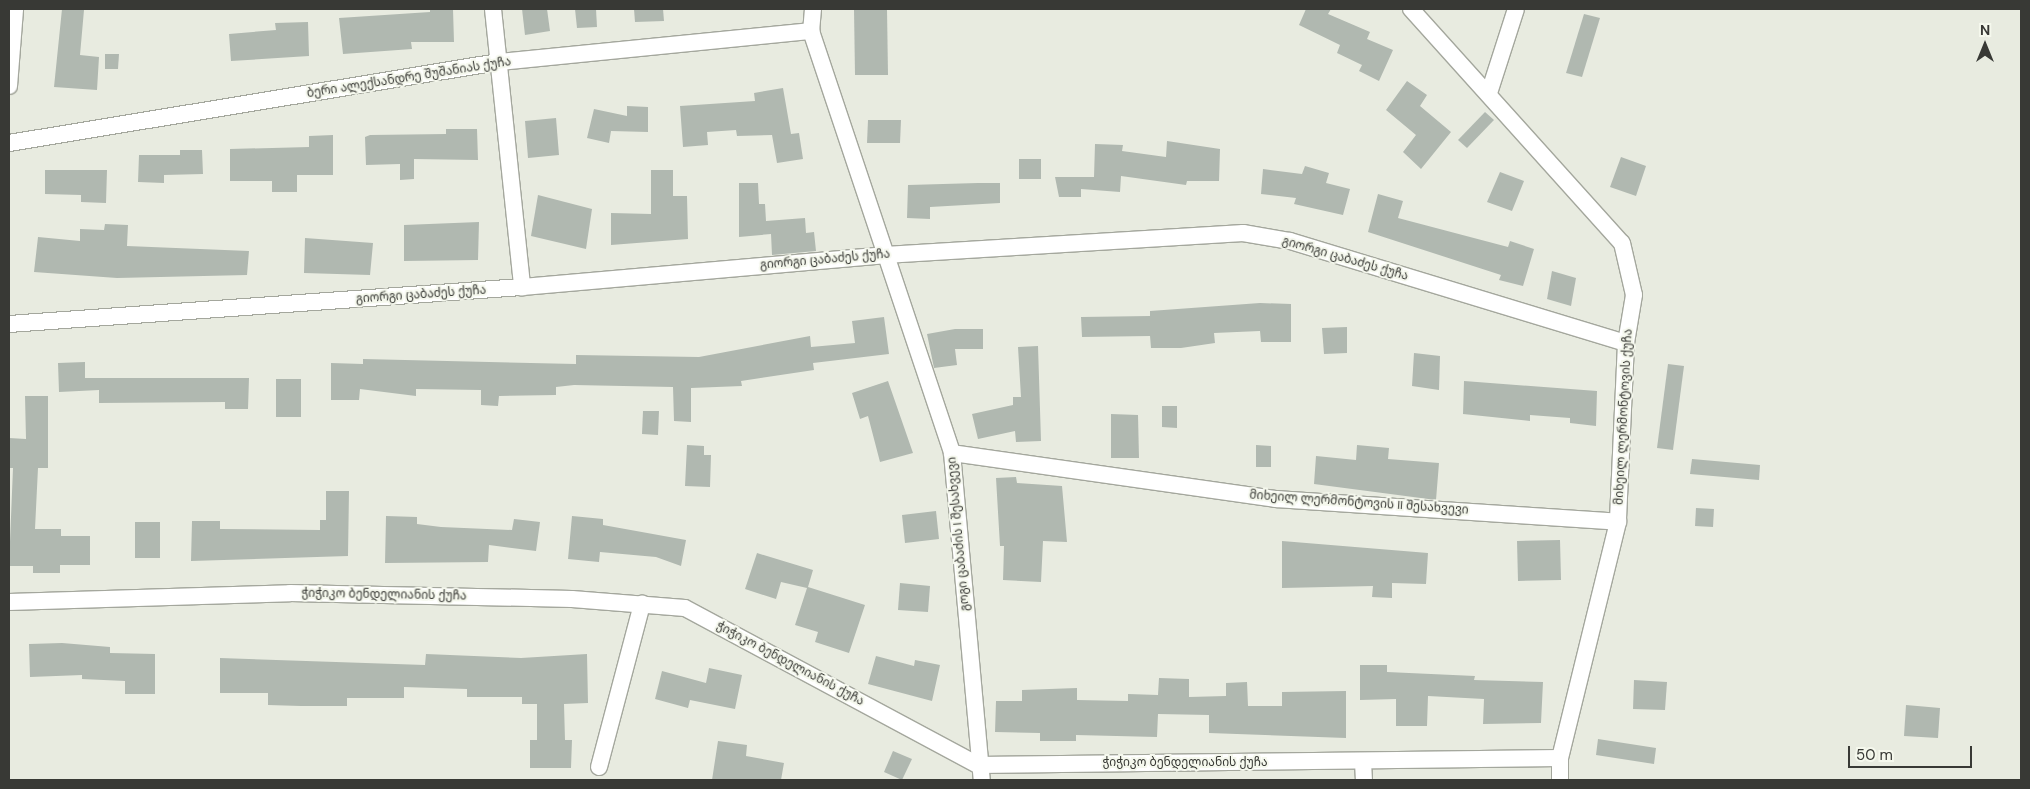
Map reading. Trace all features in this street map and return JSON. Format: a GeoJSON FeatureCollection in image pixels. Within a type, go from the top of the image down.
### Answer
{"type":"FeatureCollection","features":[{"type":"Feature","properties":{"kind":"street"},"geometry":{"type":"LineString","coordinates":[[9,86],[15,9]]}},
{"type":"Feature","properties":{"kind":"street"},"geometry":{"type":"LineString","coordinates":[[493,9],[522,287]]}},
{"type":"Feature","properties":{"kind":"street"},"geometry":{"type":"LineString","coordinates":[[811,31],[813,9]]}},
{"type":"Feature","properties":{"kind":"street","name":"მიხეილ ლერმონტოვის ქუჩა"},"geometry":{"type":"LineString","coordinates":[[1411,9],[1489,93],[1622,243],[1634,295],[1626,343],[1618,522],[1560,758],[1560,780]]}},
{"type":"Feature","properties":{"kind":"street"},"geometry":{"type":"LineString","coordinates":[[1489,93],[1516,9]]}},
{"type":"Feature","properties":{"kind":"street","name":"ბერი ალექსანდრე შუშანიას ქუჩა"},"geometry":{"type":"LineString","coordinates":[[9,143],[500,62],[811,31]]}},
{"type":"Feature","properties":{"kind":"street","name":"გოგი ცაბაძის I შესახვევი"},"geometry":{"type":"LineString","coordinates":[[811,31],[952,453],[980,772]]}},
{"type":"Feature","properties":{"kind":"street","name":"გიორგი ცაბაძეს ქუჩა"},"geometry":{"type":"LineString","coordinates":[[9,324],[522,287],[885,255],[1244,233],[1290,241],[1626,343]]}},
{"type":"Feature","properties":{"kind":"street","name":"მიხეილ ლერმონტოვის II შესახვევი"},"geometry":{"type":"LineString","coordinates":[[952,453],[1276,499],[1618,522]]}},
{"type":"Feature","properties":{"kind":"street","name":"ჭიჭიკო ბენდელიანის ქუჩა"},"geometry":{"type":"LineString","coordinates":[[9,602],[290,593],[642,604],[685,608],[980,772],[1560,758]]}},
{"type":"Feature","properties":{"kind":"street"},"geometry":{"type":"LineString","coordinates":[[599,767],[642,604]]}},
{"type":"Feature","properties":{"kind":"street"},"geometry":{"type":"LineString","coordinates":[[1363,762],[1364,780]]}},
{"type":"Feature","properties":{"kind":"building"},"geometry":{"type":"Polygon","coordinates":[[[62,9],[84,10],[80,55],[99,57],[97,90],[54,87],[62,9]]]}},
{"type":"Feature","properties":{"kind":"building"},"geometry":{"type":"Polygon","coordinates":[[[430,9],[453,9],[454,42],[411,42],[412,49],[343,54],[339,18],[430,12],[430,9]]]}},
{"type":"Feature","properties":{"kind":"building"},"geometry":{"type":"Polygon","coordinates":[[[522,9],[547,9],[550,31],[525,35],[522,9]]]}},
{"type":"Feature","properties":{"kind":"building"},"geometry":{"type":"Polygon","coordinates":[[[575,9],[596,9],[597,27],[577,28],[575,9]]]}},
{"type":"Feature","properties":{"kind":"building"},"geometry":{"type":"Polygon","coordinates":[[[634,9],[663,9],[664,21],[635,22],[634,9]]]}},
{"type":"Feature","properties":{"kind":"building"},"geometry":{"type":"Polygon","coordinates":[[[854,9],[887,9],[888,75],[855,75],[854,9]]]}},
{"type":"Feature","properties":{"kind":"building"},"geometry":{"type":"Polygon","coordinates":[[[1306,9],[1331,9],[1328,14],[1370,32],[1367,39],[1393,50],[1379,81],[1359,71],[1362,65],[1337,53],[1340,45],[1299,25],[1306,9]]]}},
{"type":"Feature","properties":{"kind":"building"},"geometry":{"type":"Polygon","coordinates":[[[1584,14],[1600,18],[1582,77],[1566,73],[1584,14]]]}},
{"type":"Feature","properties":{"kind":"building"},"geometry":{"type":"Polygon","coordinates":[[[308,22],[309,56],[231,61],[229,34],[276,30],[275,23],[308,22]]]}},
{"type":"Feature","properties":{"kind":"building"},"geometry":{"type":"Polygon","coordinates":[[[105,54],[119,54],[118,69],[105,69],[105,54]]]}},
{"type":"Feature","properties":{"kind":"building"},"geometry":{"type":"Polygon","coordinates":[[[1407,81],[1427,95],[1420,106],[1451,132],[1421,169],[1403,152],[1416,135],[1386,110],[1407,81]]]}},
{"type":"Feature","properties":{"kind":"building"},"geometry":{"type":"Polygon","coordinates":[[[783,88],[791,134],[799,133],[803,159],[777,163],[772,135],[737,136],[736,130],[707,132],[708,145],[683,147],[680,106],[755,101],[754,93],[783,88]]]}},
{"type":"Feature","properties":{"kind":"building"},"geometry":{"type":"Polygon","coordinates":[[[627,106],[648,107],[648,132],[611,131],[609,143],[587,138],[594,109],[627,116],[627,106]]]}},
{"type":"Feature","properties":{"kind":"building"},"geometry":{"type":"Polygon","coordinates":[[[1485,112],[1494,120],[1467,148],[1458,140],[1485,112]]]}},
{"type":"Feature","properties":{"kind":"building"},"geometry":{"type":"Polygon","coordinates":[[[556,118],[559,155],[528,158],[525,121],[556,118]]]}},
{"type":"Feature","properties":{"kind":"building"},"geometry":{"type":"Polygon","coordinates":[[[868,120],[901,120],[900,143],[867,143],[868,120]]]}},
{"type":"Feature","properties":{"kind":"building"},"geometry":{"type":"Polygon","coordinates":[[[446,129],[477,129],[478,160],[414,159],[414,179],[400,180],[400,164],[366,165],[365,137],[370,135],[446,134],[446,129]]]}},
{"type":"Feature","properties":{"kind":"building"},"geometry":{"type":"Polygon","coordinates":[[[333,135],[333,175],[297,175],[297,192],[272,192],[272,181],[230,181],[230,149],[309,147],[309,136],[333,135]]]}},
{"type":"Feature","properties":{"kind":"building"},"geometry":{"type":"Polygon","coordinates":[[[1167,141],[1220,149],[1219,181],[1187,181],[1186,185],[1121,176],[1120,192],[1081,189],[1081,197],[1059,197],[1055,177],[1094,177],[1095,144],[1123,145],[1122,151],[1166,157],[1167,141]]]}},
{"type":"Feature","properties":{"kind":"building"},"geometry":{"type":"Polygon","coordinates":[[[180,150],[202,150],[203,174],[164,175],[164,183],[138,182],[139,155],[180,155],[180,150]]]}},
{"type":"Feature","properties":{"kind":"building"},"geometry":{"type":"Polygon","coordinates":[[[1621,157],[1646,166],[1636,196],[1610,187],[1621,157]]]}},
{"type":"Feature","properties":{"kind":"building"},"geometry":{"type":"Polygon","coordinates":[[[1019,159],[1041,159],[1041,179],[1019,179],[1019,159]]]}},
{"type":"Feature","properties":{"kind":"building"},"geometry":{"type":"Polygon","coordinates":[[[1305,166],[1329,173],[1326,183],[1350,189],[1343,215],[1294,204],[1296,198],[1261,194],[1263,169],[1302,174],[1305,166]]]}},
{"type":"Feature","properties":{"kind":"building"},"geometry":{"type":"Polygon","coordinates":[[[45,170],[107,170],[106,203],[81,202],[81,195],[45,194],[45,170]]]}},
{"type":"Feature","properties":{"kind":"building"},"geometry":{"type":"Polygon","coordinates":[[[651,170],[673,170],[673,196],[687,196],[688,239],[611,245],[611,213],[651,214],[651,170]]]}},
{"type":"Feature","properties":{"kind":"building"},"geometry":{"type":"Polygon","coordinates":[[[1500,172],[1524,181],[1512,211],[1487,202],[1500,172]]]}},
{"type":"Feature","properties":{"kind":"building"},"geometry":{"type":"Polygon","coordinates":[[[739,183],[758,183],[759,204],[765,204],[766,221],[805,218],[806,233],[814,232],[816,251],[772,255],[771,234],[739,237],[739,183]]]}},
{"type":"Feature","properties":{"kind":"building"},"geometry":{"type":"Polygon","coordinates":[[[1000,183],[1000,203],[930,207],[930,219],[907,218],[908,185],[1000,183]]]}},
{"type":"Feature","properties":{"kind":"building"},"geometry":{"type":"Polygon","coordinates":[[[1378,194],[1403,201],[1398,218],[1508,247],[1510,241],[1534,249],[1523,286],[1499,280],[1501,275],[1368,232],[1378,194]]]}},
{"type":"Feature","properties":{"kind":"building"},"geometry":{"type":"Polygon","coordinates":[[[538,195],[592,209],[586,249],[531,236],[538,195]]]}},
{"type":"Feature","properties":{"kind":"building"},"geometry":{"type":"Polygon","coordinates":[[[479,222],[478,260],[404,261],[404,225],[479,222]]]}},
{"type":"Feature","properties":{"kind":"building"},"geometry":{"type":"Polygon","coordinates":[[[105,224],[128,225],[127,246],[249,251],[247,275],[117,278],[34,272],[38,237],[80,241],[80,229],[104,230],[105,224]]]}},
{"type":"Feature","properties":{"kind":"building"},"geometry":{"type":"Polygon","coordinates":[[[305,238],[373,243],[370,275],[304,273],[305,238]]]}},
{"type":"Feature","properties":{"kind":"building"},"geometry":{"type":"Polygon","coordinates":[[[1552,271],[1576,278],[1571,306],[1547,299],[1552,271]]]}},
{"type":"Feature","properties":{"kind":"building"},"geometry":{"type":"Polygon","coordinates":[[[1260,303],[1291,304],[1291,342],[1261,342],[1260,331],[1214,333],[1215,343],[1181,348],[1151,348],[1150,336],[1082,337],[1081,317],[1150,316],[1150,311],[1260,303]]]}},
{"type":"Feature","properties":{"kind":"building"},"geometry":{"type":"Polygon","coordinates":[[[884,317],[889,354],[813,363],[814,370],[741,381],[742,386],[691,388],[691,422],[674,421],[673,387],[574,385],[556,387],[556,395],[499,396],[498,406],[481,405],[481,390],[416,389],[416,396],[360,389],[359,400],[331,400],[331,363],[363,364],[363,359],[576,364],[576,355],[699,357],[810,336],[811,347],[855,343],[852,321],[884,317]]]}},
{"type":"Feature","properties":{"kind":"building"},"geometry":{"type":"Polygon","coordinates":[[[1347,327],[1347,353],[1324,354],[1322,328],[1347,327]]]}},
{"type":"Feature","properties":{"kind":"building"},"geometry":{"type":"Polygon","coordinates":[[[955,329],[983,329],[983,349],[955,349],[957,365],[934,368],[927,334],[955,329]]]}},
{"type":"Feature","properties":{"kind":"building"},"geometry":{"type":"Polygon","coordinates":[[[1038,346],[1041,441],[1016,442],[1015,431],[978,439],[972,414],[1013,405],[1013,397],[1021,397],[1018,347],[1038,346]]]}},
{"type":"Feature","properties":{"kind":"building"},"geometry":{"type":"Polygon","coordinates":[[[1414,353],[1440,356],[1439,390],[1412,386],[1414,353]]]}},
{"type":"Feature","properties":{"kind":"building"},"geometry":{"type":"Polygon","coordinates":[[[85,362],[85,378],[249,378],[248,409],[225,409],[225,402],[99,403],[99,390],[59,392],[58,363],[85,362]]]}},
{"type":"Feature","properties":{"kind":"building"},"geometry":{"type":"Polygon","coordinates":[[[1668,364],[1684,366],[1673,450],[1657,448],[1668,364]]]}},
{"type":"Feature","properties":{"kind":"building"},"geometry":{"type":"Polygon","coordinates":[[[276,379],[301,379],[301,417],[276,417],[276,379]]]}},
{"type":"Feature","properties":{"kind":"building"},"geometry":{"type":"Polygon","coordinates":[[[888,381],[913,453],[880,462],[868,416],[860,419],[852,393],[888,381]]]}},
{"type":"Feature","properties":{"kind":"building"},"geometry":{"type":"Polygon","coordinates":[[[1464,381],[1597,391],[1596,426],[1570,423],[1570,418],[1530,415],[1530,421],[1463,414],[1464,381]]]}},
{"type":"Feature","properties":{"kind":"building"},"geometry":{"type":"Polygon","coordinates":[[[25,396],[48,396],[48,468],[38,468],[35,529],[61,529],[61,536],[90,536],[90,565],[60,565],[60,573],[33,573],[33,566],[9,566],[13,468],[9,468],[9,438],[26,439],[25,396]]]}},
{"type":"Feature","properties":{"kind":"building"},"geometry":{"type":"Polygon","coordinates":[[[1162,406],[1177,406],[1177,428],[1162,427],[1162,406]]]}},
{"type":"Feature","properties":{"kind":"building"},"geometry":{"type":"Polygon","coordinates":[[[643,411],[659,411],[658,435],[642,434],[643,411]]]}},
{"type":"Feature","properties":{"kind":"building"},"geometry":{"type":"Polygon","coordinates":[[[1111,414],[1138,415],[1139,458],[1111,458],[1111,414]]]}},
{"type":"Feature","properties":{"kind":"building"},"geometry":{"type":"Polygon","coordinates":[[[687,445],[704,446],[704,455],[711,455],[710,487],[685,486],[687,445]]]}},
{"type":"Feature","properties":{"kind":"building"},"geometry":{"type":"Polygon","coordinates":[[[1256,445],[1271,446],[1271,467],[1256,467],[1256,445]]]}},
{"type":"Feature","properties":{"kind":"building"},"geometry":{"type":"Polygon","coordinates":[[[1357,445],[1389,448],[1388,459],[1439,463],[1436,500],[1314,484],[1316,456],[1356,460],[1357,445]]]}},
{"type":"Feature","properties":{"kind":"building"},"geometry":{"type":"Polygon","coordinates":[[[1692,459],[1760,465],[1759,480],[1690,474],[1692,459]]]}},
{"type":"Feature","properties":{"kind":"building"},"geometry":{"type":"Polygon","coordinates":[[[1016,477],[1017,483],[1062,486],[1067,542],[1043,541],[1041,582],[1003,580],[1004,546],[1000,546],[996,478],[1016,477]]]}},
{"type":"Feature","properties":{"kind":"building"},"geometry":{"type":"Polygon","coordinates":[[[326,491],[349,491],[348,556],[191,561],[192,521],[220,521],[220,529],[320,530],[320,520],[326,520],[326,491]]]}},
{"type":"Feature","properties":{"kind":"building"},"geometry":{"type":"Polygon","coordinates":[[[1696,508],[1714,509],[1713,527],[1695,526],[1696,508]]]}},
{"type":"Feature","properties":{"kind":"building"},"geometry":{"type":"Polygon","coordinates":[[[936,511],[939,539],[905,543],[902,515],[936,511]]]}},
{"type":"Feature","properties":{"kind":"building"},"geometry":{"type":"Polygon","coordinates":[[[386,516],[417,517],[417,524],[441,527],[512,530],[514,519],[540,522],[536,551],[489,545],[488,562],[385,563],[386,516]]]}},
{"type":"Feature","properties":{"kind":"building"},"geometry":{"type":"Polygon","coordinates":[[[572,516],[603,519],[603,525],[686,540],[681,566],[656,557],[600,552],[599,562],[568,559],[572,516]]]}},
{"type":"Feature","properties":{"kind":"building"},"geometry":{"type":"Polygon","coordinates":[[[135,522],[160,522],[160,558],[135,558],[135,522]]]}},
{"type":"Feature","properties":{"kind":"building"},"geometry":{"type":"Polygon","coordinates":[[[1560,540],[1561,580],[1518,581],[1517,541],[1560,540]]]}},
{"type":"Feature","properties":{"kind":"building"},"geometry":{"type":"Polygon","coordinates":[[[1282,541],[1428,553],[1426,584],[1392,583],[1392,598],[1372,597],[1373,586],[1282,588],[1282,541]]]}},
{"type":"Feature","properties":{"kind":"building"},"geometry":{"type":"Polygon","coordinates":[[[757,553],[813,570],[808,587],[865,605],[849,653],[815,642],[818,632],[795,625],[807,588],[781,582],[776,599],[745,589],[757,553]]]}},
{"type":"Feature","properties":{"kind":"building"},"geometry":{"type":"Polygon","coordinates":[[[900,583],[930,586],[928,612],[898,610],[900,583]]]}},
{"type":"Feature","properties":{"kind":"building"},"geometry":{"type":"Polygon","coordinates":[[[62,643],[110,647],[110,653],[155,654],[155,694],[125,694],[125,681],[82,679],[82,675],[30,677],[29,644],[62,643]]]}},
{"type":"Feature","properties":{"kind":"building"},"geometry":{"type":"Polygon","coordinates":[[[426,654],[521,658],[587,654],[588,703],[564,704],[565,740],[572,740],[571,768],[530,768],[530,740],[537,740],[537,704],[522,704],[522,697],[467,697],[467,689],[404,687],[404,698],[347,698],[347,706],[301,706],[268,705],[268,693],[220,693],[220,658],[425,665],[426,654]]]}},
{"type":"Feature","properties":{"kind":"building"},"geometry":{"type":"Polygon","coordinates":[[[876,656],[914,666],[915,660],[940,665],[932,701],[868,684],[876,656]]]}},
{"type":"Feature","properties":{"kind":"building"},"geometry":{"type":"Polygon","coordinates":[[[1360,665],[1387,665],[1387,672],[1475,676],[1474,680],[1543,682],[1541,723],[1483,724],[1484,699],[1428,696],[1427,726],[1396,726],[1396,699],[1360,700],[1360,665]]]}},
{"type":"Feature","properties":{"kind":"building"},"geometry":{"type":"Polygon","coordinates":[[[709,668],[742,675],[735,709],[690,700],[688,708],[655,699],[662,671],[706,683],[709,668]]]}},
{"type":"Feature","properties":{"kind":"building"},"geometry":{"type":"Polygon","coordinates":[[[1159,678],[1189,679],[1189,697],[1226,696],[1226,683],[1247,682],[1248,706],[1282,706],[1282,692],[1346,691],[1346,738],[1209,733],[1209,715],[1158,714],[1157,737],[1076,735],[1076,741],[1040,741],[1040,733],[995,732],[996,701],[1022,701],[1022,690],[1077,688],[1077,700],[1128,701],[1128,694],[1158,695],[1159,678]]]}},
{"type":"Feature","properties":{"kind":"building"},"geometry":{"type":"Polygon","coordinates":[[[1634,680],[1667,682],[1665,710],[1633,709],[1634,680]]]}},
{"type":"Feature","properties":{"kind":"building"},"geometry":{"type":"Polygon","coordinates":[[[1906,705],[1940,708],[1938,738],[1904,736],[1906,705]]]}},
{"type":"Feature","properties":{"kind":"building"},"geometry":{"type":"Polygon","coordinates":[[[1598,739],[1656,748],[1654,764],[1596,755],[1598,739]]]}},
{"type":"Feature","properties":{"kind":"building"},"geometry":{"type":"Polygon","coordinates":[[[718,741],[747,745],[746,756],[784,763],[781,780],[712,780],[718,741]]]}},
{"type":"Feature","properties":{"kind":"building"},"geometry":{"type":"Polygon","coordinates":[[[893,751],[912,759],[902,780],[884,772],[893,751]]]}}]}
